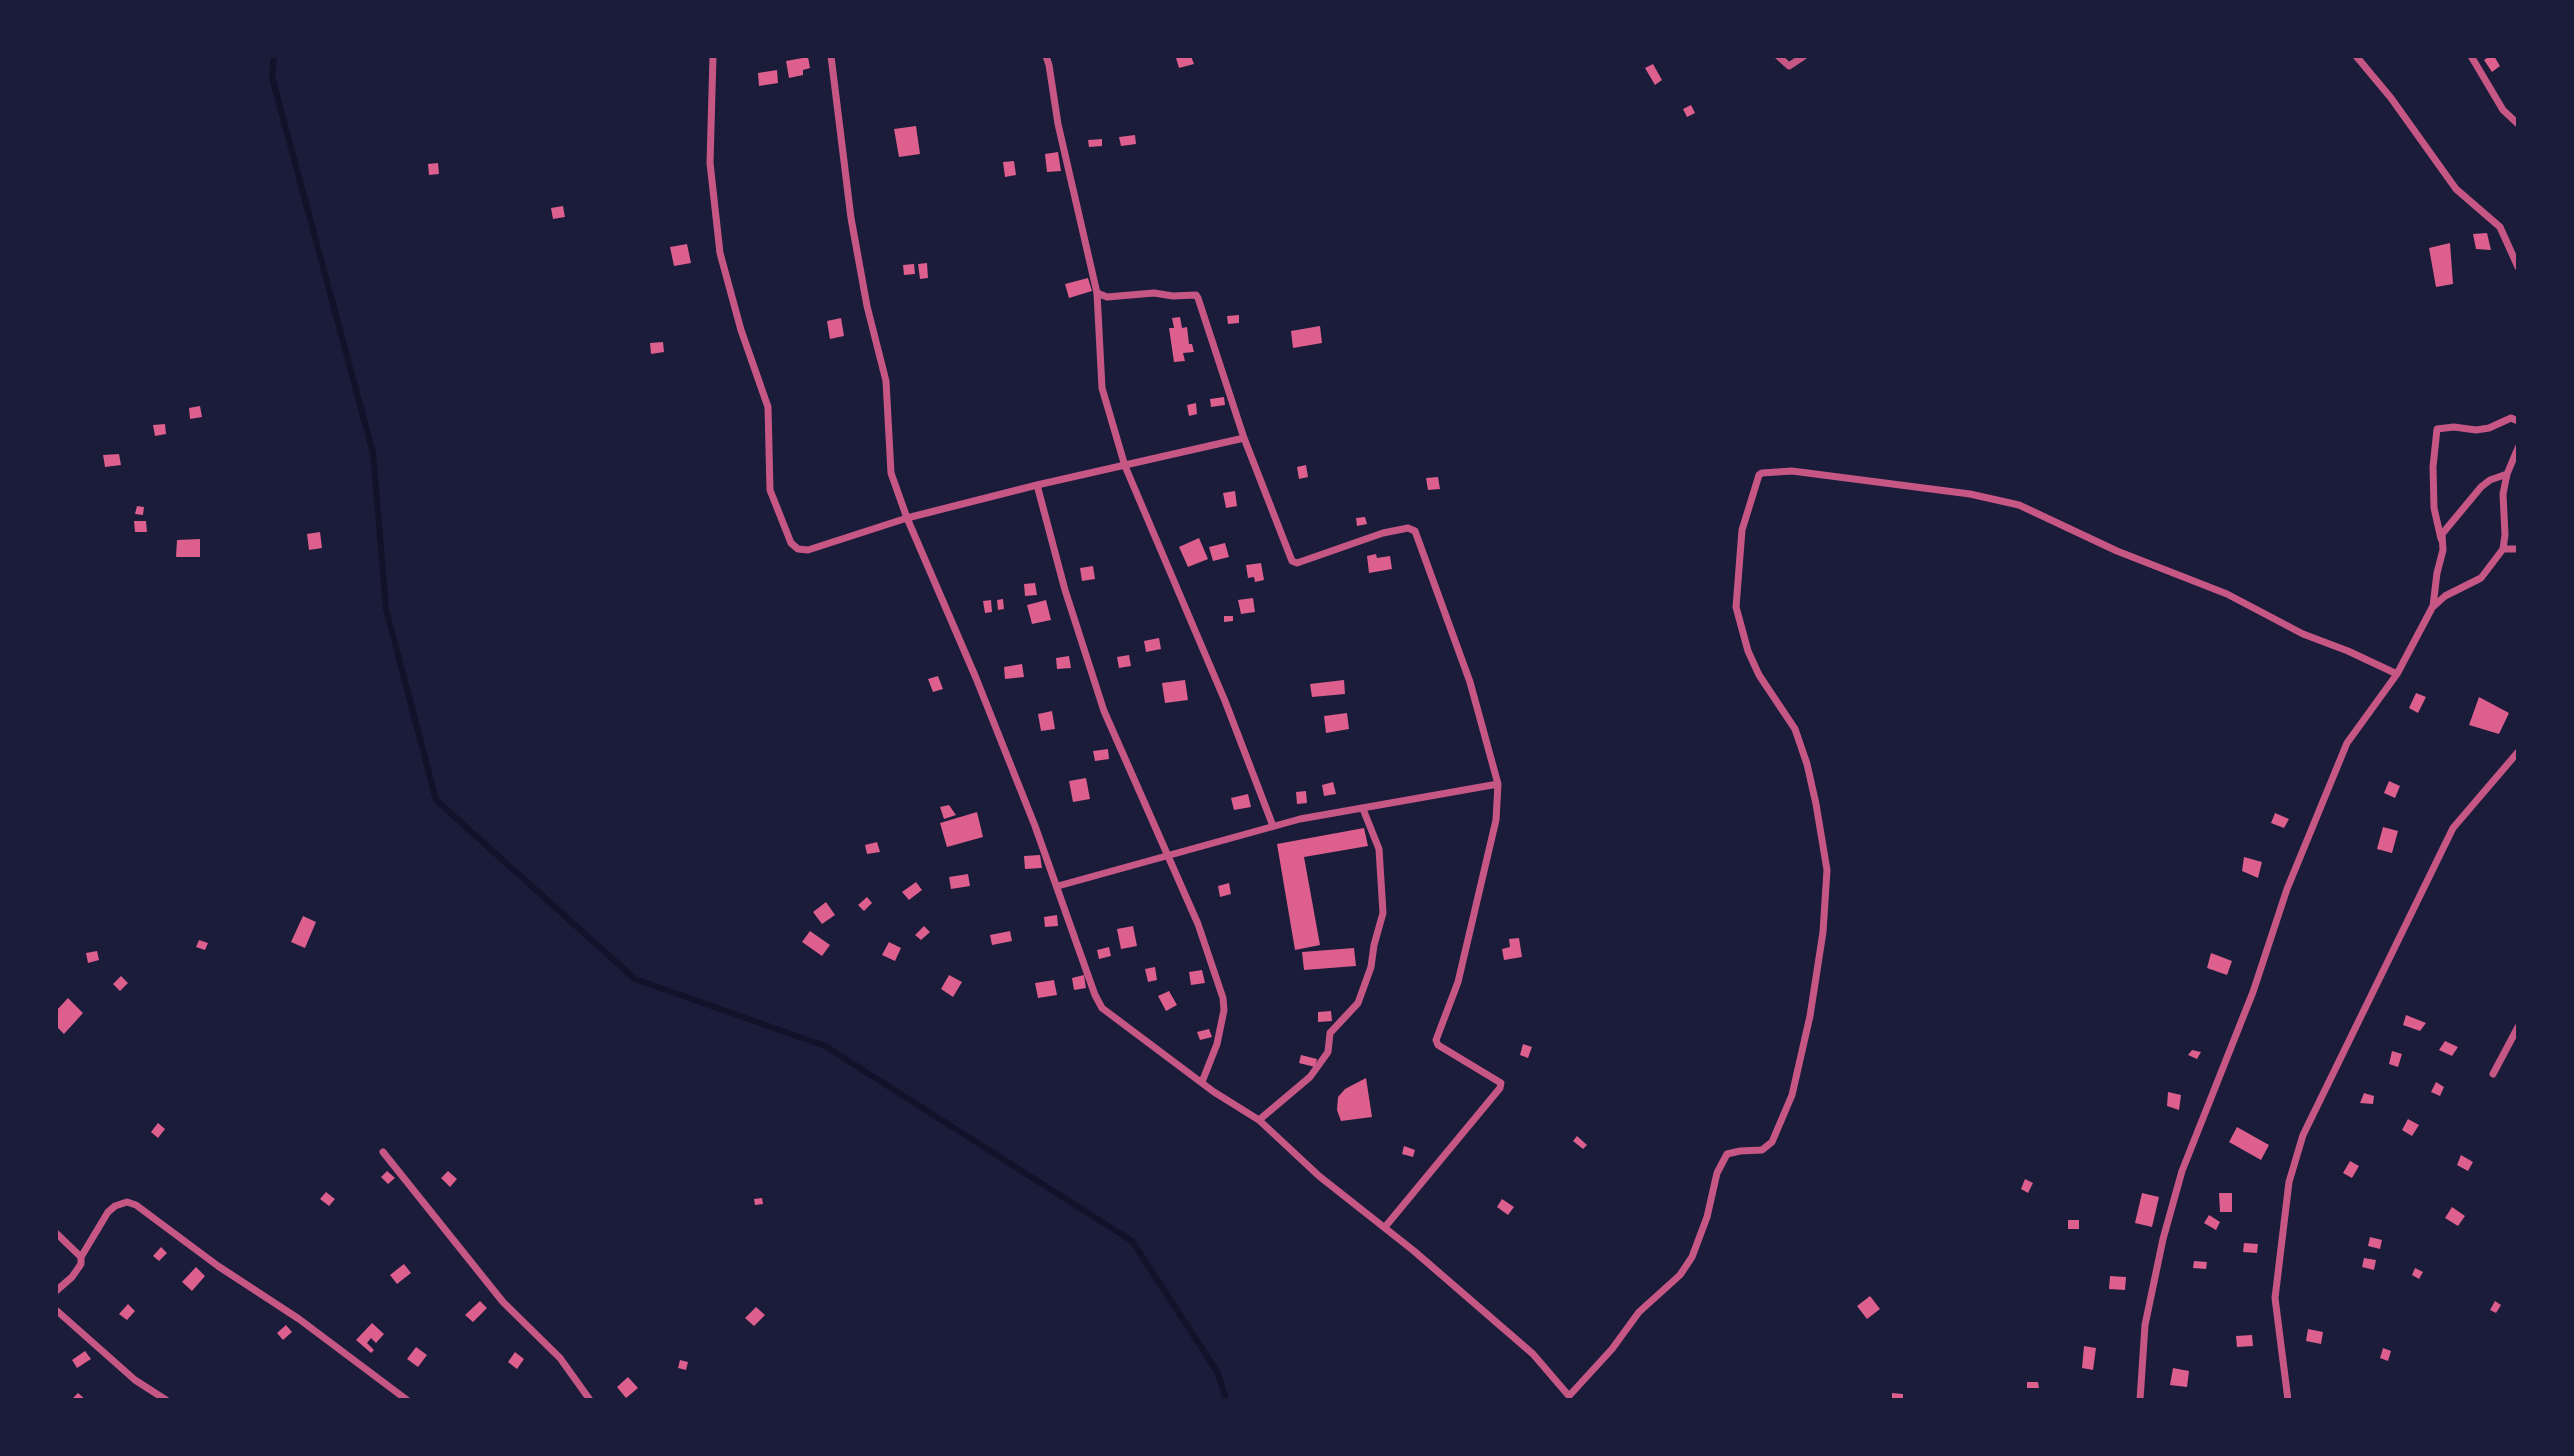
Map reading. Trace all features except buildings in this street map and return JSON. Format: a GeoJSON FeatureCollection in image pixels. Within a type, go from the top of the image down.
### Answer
{"type":"FeatureCollection","features":[{"type":"Feature","properties":{"kind":"street"},"geometry":{"type":"LineString","coordinates":[[713,56],[710,163],[720,253],[741,330],[768,407],[770,490],[791,543],[798,550],[808,550],[907,518],[1037,485],[1244,438]]}},
{"type":"Feature","properties":{"kind":"street"},"geometry":{"type":"LineString","coordinates":[[831,56],[851,218],[867,306],[886,381],[891,473],[907,518],[976,678],[1058,886],[1095,995],[1102,1008],[1202,1082],[1259,1120],[1320,1176],[1385,1227],[1533,1354],[1569,1396],[1612,1349],[1639,1312],[1680,1275],[1692,1257],[1707,1217],[1717,1173],[1727,1154],[1740,1150],[1762,1150],[1772,1142],[1792,1095],[1810,1016],[1823,932],[1827,870],[1807,764],[1796,729],[1759,675],[1748,651],[1736,607],[1742,530],[1756,480],[1762,473],[1792,471],[1970,495],[2019,505],[2117,551],[2227,594],[2303,634],[2397,674]]}},
{"type":"Feature","properties":{"kind":"street"},"geometry":{"type":"LineString","coordinates":[[1046,56],[1058,124],[1097,293],[1102,388],[1125,466],[1226,701],[1273,826]]}},
{"type":"Feature","properties":{"kind":"street"},"geometry":{"type":"LineString","coordinates":[[1778,56],[1789,66],[1804,56]]}},
{"type":"Feature","properties":{"kind":"street"},"geometry":{"type":"LineString","coordinates":[[2356,56],[2391,98],[2456,189],[2500,227],[2518,267]]}},
{"type":"Feature","properties":{"kind":"street"},"geometry":{"type":"LineString","coordinates":[[2471,56],[2503,110],[2518,124]]}},
{"type":"Feature","properties":{"kind":"street"},"geometry":{"type":"LineString","coordinates":[[1097,293],[1107,297],[1154,293],[1173,296],[1191,294],[1199,298],[1244,438],[1293,561],[1297,563],[1383,533],[1408,528],[1415,531],[1470,682],[1498,784],[1496,820],[1473,927],[1458,982],[1436,1040],[1438,1045],[1501,1083],[1500,1088],[1385,1227]]}},
{"type":"Feature","properties":{"kind":"street"},"geometry":{"type":"LineString","coordinates":[[2443,550],[2434,508],[2435,432],[2441,426],[2476,430],[2489,428],[2511,418],[2518,421]]}},
{"type":"Feature","properties":{"kind":"street"},"geometry":{"type":"LineString","coordinates":[[2433,606],[2445,596],[2481,578],[2503,549],[2503,494],[2507,474],[2518,448]]}},
{"type":"Feature","properties":{"kind":"street"},"geometry":{"type":"LineString","coordinates":[[2140,1400],[2145,1325],[2163,1239],[2182,1171],[2253,992],[2287,889],[2347,743],[2397,674],[2433,606],[2443,550],[2442,534],[2481,487],[2490,480],[2507,474]]}},
{"type":"Feature","properties":{"kind":"street"},"geometry":{"type":"LineString","coordinates":[[1037,485],[1086,661],[1131,775],[1198,924],[1223,998],[1224,1010],[1217,1044],[1202,1082]]}},
{"type":"Feature","properties":{"kind":"street"},"geometry":{"type":"LineString","coordinates":[[2503,549],[2518,549]]}},
{"type":"Feature","properties":{"kind":"street"},"geometry":{"type":"LineString","coordinates":[[2288,1400],[2275,1298],[2289,1182],[2303,1135],[2453,828],[2518,751]]}},
{"type":"Feature","properties":{"kind":"street"},"geometry":{"type":"LineString","coordinates":[[1058,886],[1300,819],[1498,784]]}},
{"type":"Feature","properties":{"kind":"street"},"geometry":{"type":"LineString","coordinates":[[1259,1120],[1310,1077],[1328,1052],[1330,1034],[1358,1003],[1371,967],[1383,914],[1379,849],[1363,809]]}},
{"type":"Feature","properties":{"kind":"street"},"geometry":{"type":"LineString","coordinates":[[2493,1074],[2518,1027]]}},
{"type":"Feature","properties":{"kind":"street"},"geometry":{"type":"LineString","coordinates":[[383,1152],[503,1302],[560,1358],[590,1400]]}},
{"type":"Feature","properties":{"kind":"street"},"geometry":{"type":"LineString","coordinates":[[56,1291],[72,1277],[81,1264],[81,1257],[108,1212],[122,1203],[136,1205],[218,1266],[299,1319],[407,1400]]}},
{"type":"Feature","properties":{"kind":"street"},"geometry":{"type":"LineString","coordinates":[[56,1233],[81,1257]]}},
{"type":"Feature","properties":{"kind":"street"},"geometry":{"type":"LineString","coordinates":[[56,1310],[135,1380],[166,1400]]}},
{"type":"Feature","properties":{"kind":"waterway"},"geometry":{"type":"LineString","coordinates":[[274,56],[272,77],[373,453],[386,609],[436,800],[635,979],[825,1046],[1132,1241],[1218,1373],[1226,1400]]}}]}
